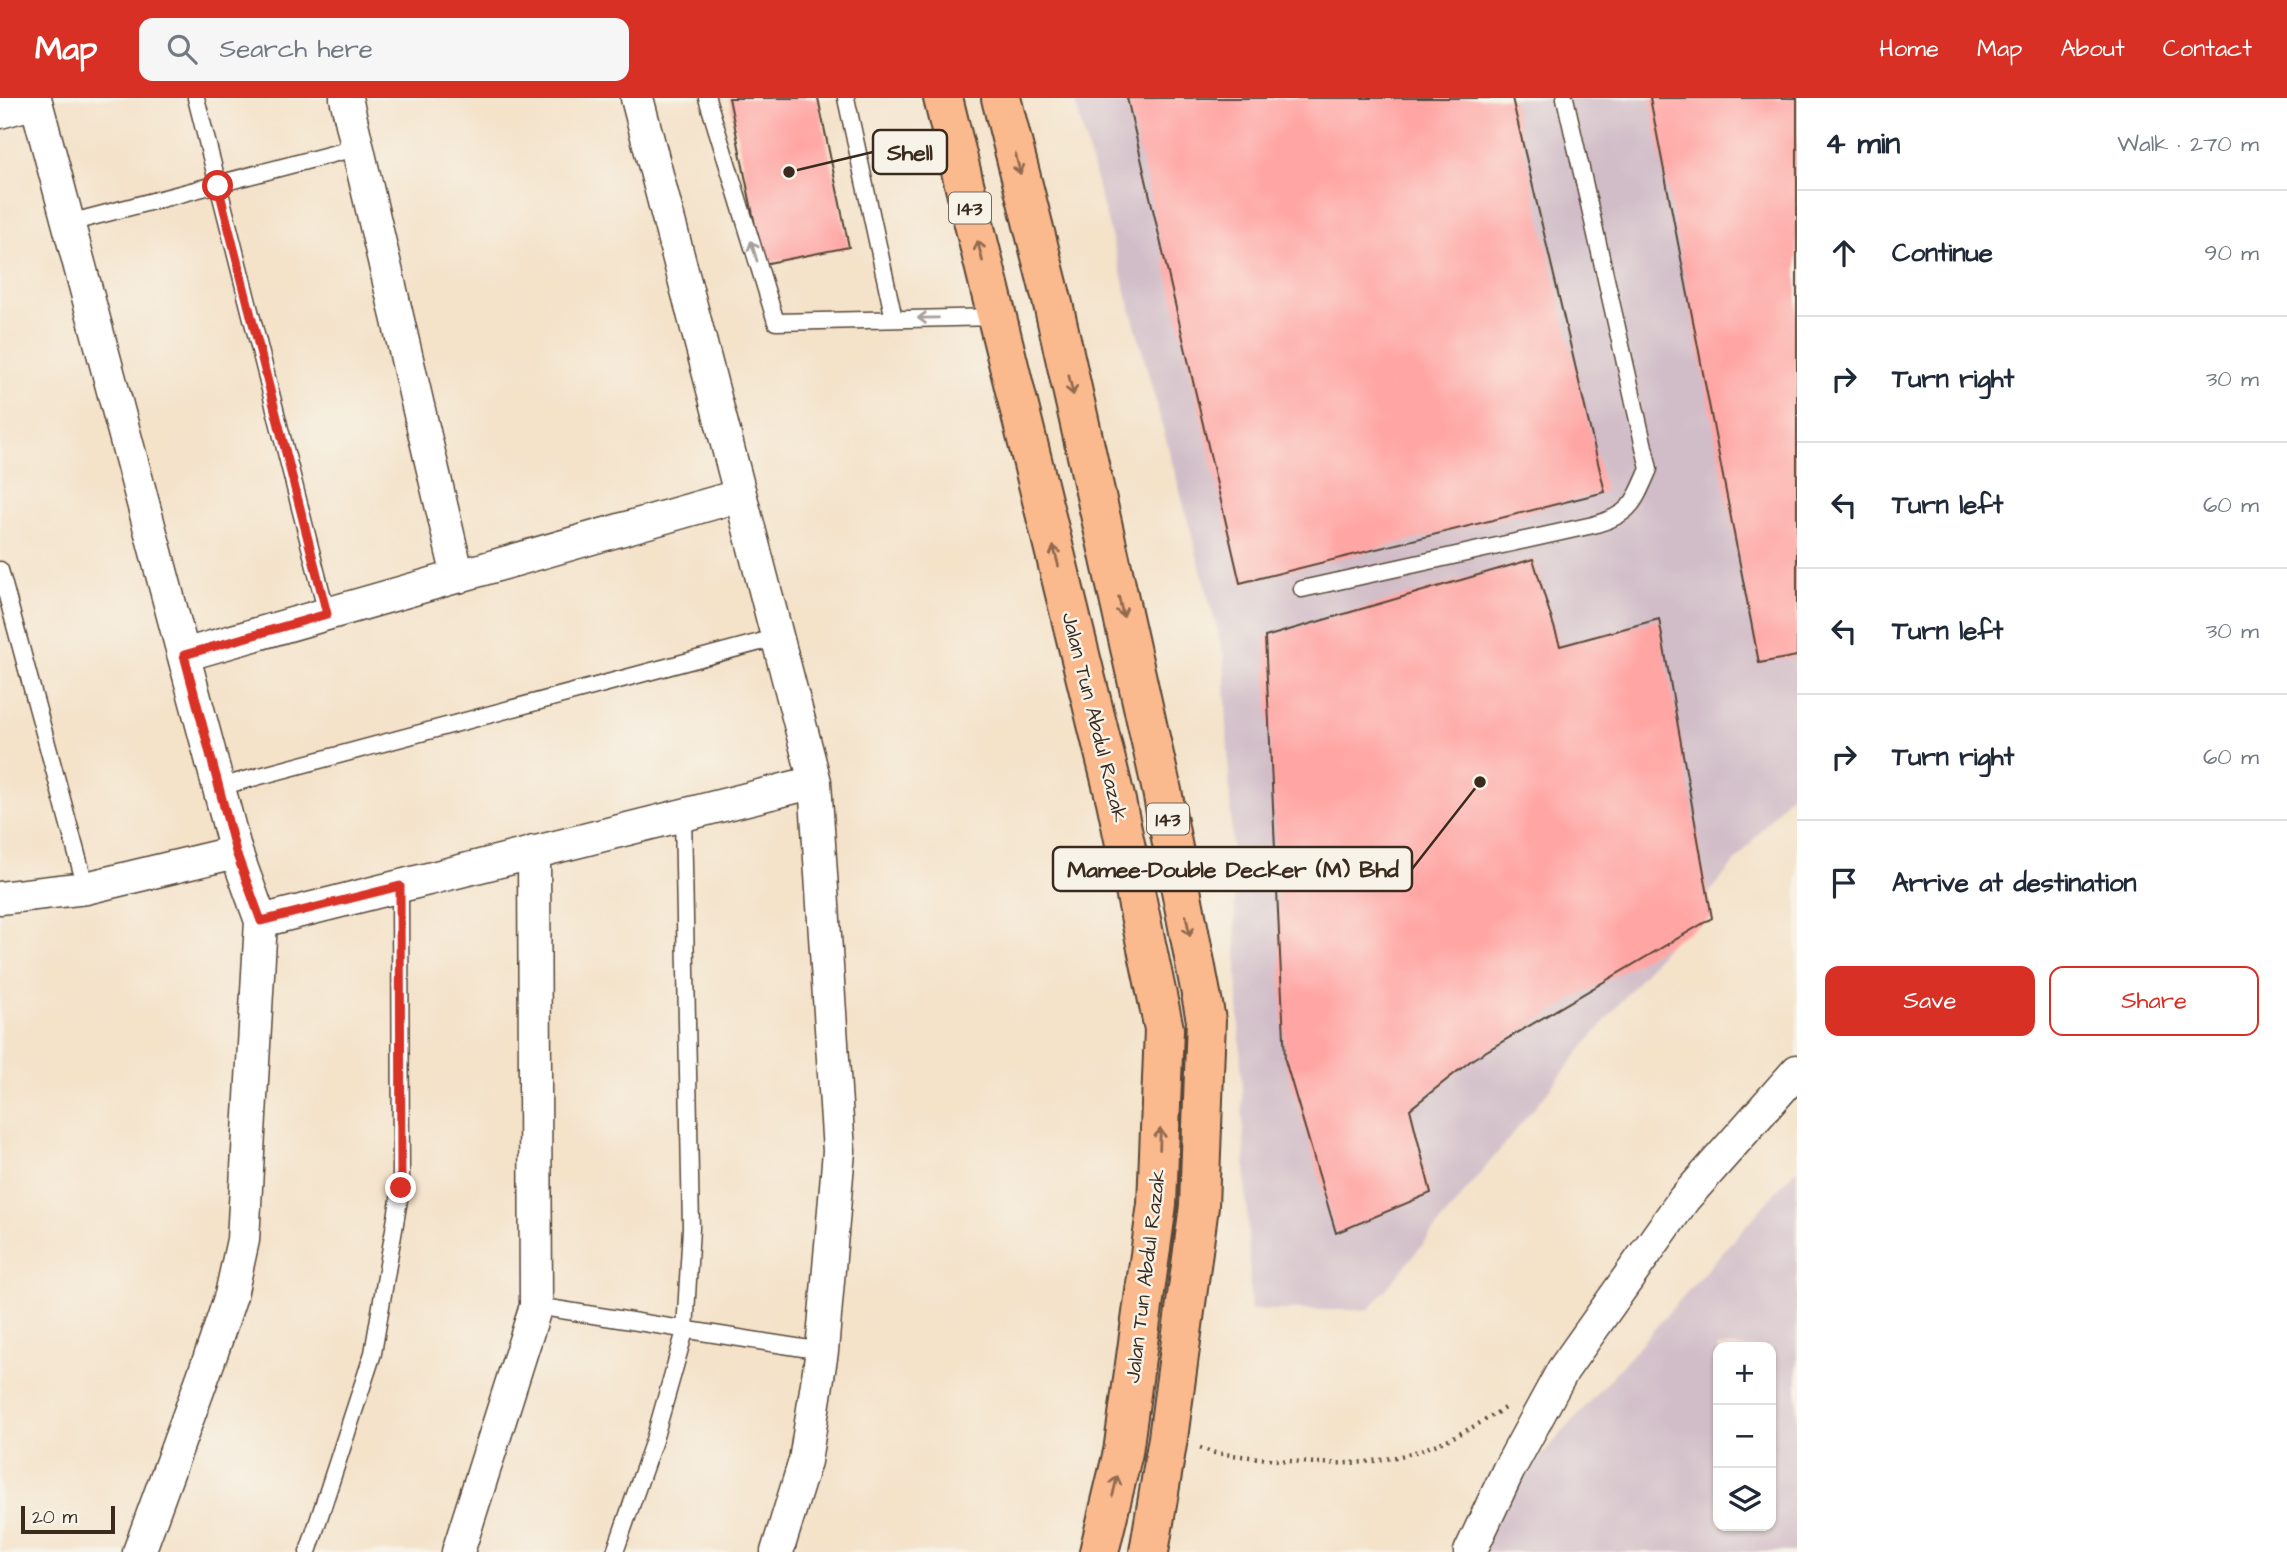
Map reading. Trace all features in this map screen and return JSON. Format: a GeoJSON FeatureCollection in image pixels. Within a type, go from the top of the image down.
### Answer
{"type":"FeatureCollection","features":[{"type":"Feature","properties":{"kind":"highway","name":"Jalan Tun Abdul Razak"},"geometry":{"type":"LineString","coordinates":[[943,98],[1116,801],[1164,1029],[1157,1203],[1123,1452],[1100,1552]]}},
{"type":"Feature","properties":{"kind":"highway","name":"Jalan Tun Abdul Razak"},"geometry":{"type":"LineString","coordinates":[[1002,98],[1054,308],[1160,778],[1206,1020],[1199,1206],[1168,1438],[1149,1552]]}},
{"type":"Feature","properties":{"kind":"street"},"geometry":{"type":"LineString","coordinates":[[346,98],[458,577]]}},
{"type":"Feature","properties":{"kind":"street"},"geometry":{"type":"LineString","coordinates":[[637,98],[738,496],[815,782],[839,1151],[822,1351],[805,1461],[777,1552]]}},
{"type":"Feature","properties":{"kind":"street"},"geometry":{"type":"LineString","coordinates":[[0,112],[36,100],[236,852],[261,921],[243,1240],[213,1349],[139,1552]]}},
{"type":"Feature","properties":{"kind":"street"},"geometry":{"type":"LineString","coordinates":[[184,655],[738,496]]}},
{"type":"Feature","properties":{"kind":"street"},"geometry":{"type":"LineString","coordinates":[[261,921],[815,782]]}},
{"type":"Feature","properties":{"kind":"street"},"geometry":{"type":"LineString","coordinates":[[0,898],[86,888],[236,852]]}},
{"type":"Feature","properties":{"kind":"street"},"geometry":{"type":"LineString","coordinates":[[458,1552],[536,1306],[534,852]]}},
{"type":"Feature","properties":{"kind":"street"},"geometry":{"type":"LineString","coordinates":[[1470,1552],[1508,1471],[1563,1370],[1684,1199],[1797,1071]]}},
{"type":"Feature","properties":{"kind":"lane"},"geometry":{"type":"LineString","coordinates":[[195,98],[327,614]]}},
{"type":"Feature","properties":{"kind":"lane"},"geometry":{"type":"LineString","coordinates":[[707,98],[776,322],[997,317]]}},
{"type":"Feature","properties":{"kind":"lane"},"geometry":{"type":"LineString","coordinates":[[846,98],[894,319]]}},
{"type":"Feature","properties":{"kind":"lane"},"geometry":{"type":"LineString","coordinates":[[1302,589],[1615,520],[1632,507],[1649,469],[1565,98]]}},
{"type":"Feature","properties":{"kind":"lane"},"geometry":{"type":"LineString","coordinates":[[69,223],[359,147]]}},
{"type":"Feature","properties":{"kind":"lane"},"geometry":{"type":"LineString","coordinates":[[0,570],[86,888]]}},
{"type":"Feature","properties":{"kind":"lane"},"geometry":{"type":"LineString","coordinates":[[219,787],[775,638]]}},
{"type":"Feature","properties":{"kind":"lane"},"geometry":{"type":"LineString","coordinates":[[615,1552],[654,1440],[685,1331],[691,1228],[683,815]]}},
{"type":"Feature","properties":{"kind":"lane"},"geometry":{"type":"LineString","coordinates":[[308,1552],[373,1353],[401,1188],[400,886]]}},
{"type":"Feature","properties":{"kind":"lane"},"geometry":{"type":"LineString","coordinates":[[536,1306],[822,1351]]}},
{"type":"Feature","properties":{"kind":"path"},"geometry":{"type":"LineString","coordinates":[[1168,1438],[1216,1453],[1326,1465],[1390,1461],[1447,1442],[1518,1400]]}},
{"type":"Feature","properties":{"kind":"shaded area"},"geometry":{"type":"Polygon","coordinates":[[[1074,98],[1797,98],[1797,786],[1369,1310],[1251,1310],[1224,655],[1074,98]]]}},
{"type":"Feature","properties":{"kind":"shaded area"},"geometry":{"type":"Polygon","coordinates":[[[1797,1168],[1797,1552],[1456,1552],[1797,1168]]]}},
{"type":"Feature","properties":{"kind":"building"},"geometry":{"type":"Polygon","coordinates":[[[729,98],[818,98],[849,247],[763,264],[729,98]]]}},
{"type":"Feature","properties":{"kind":"building"},"geometry":{"type":"Polygon","coordinates":[[[1127,98],[1512,98],[1605,492],[1240,583],[1127,98]]]}},
{"type":"Feature","properties":{"kind":"building"},"geometry":{"type":"Polygon","coordinates":[[[1650,98],[1797,98],[1797,656],[1759,663],[1650,98]]]}},
{"type":"Feature","properties":{"kind":"building"},"geometry":{"type":"Polygon","coordinates":[[[1533,559],[1560,646],[1659,619],[1712,918],[1473,1059],[1410,1109],[1431,1193],[1336,1233],[1285,1060],[1265,637],[1533,559]]]}},
{"type":"Feature","properties":{"kind":"place","name":"Shell"},"geometry":{"type":"Point","coordinates":[789,172]}},
{"type":"Feature","properties":{"kind":"place","name":"Mamee-Double Decker (M) Bhd"},"geometry":{"type":"Point","coordinates":[1480,782]}},
{"type":"Feature","properties":{"kind":"route"},"geometry":{"type":"LineString","coordinates":[[218,186],[327,614],[184,655],[236,852],[261,921],[400,886],[401,1188]]}}]}
